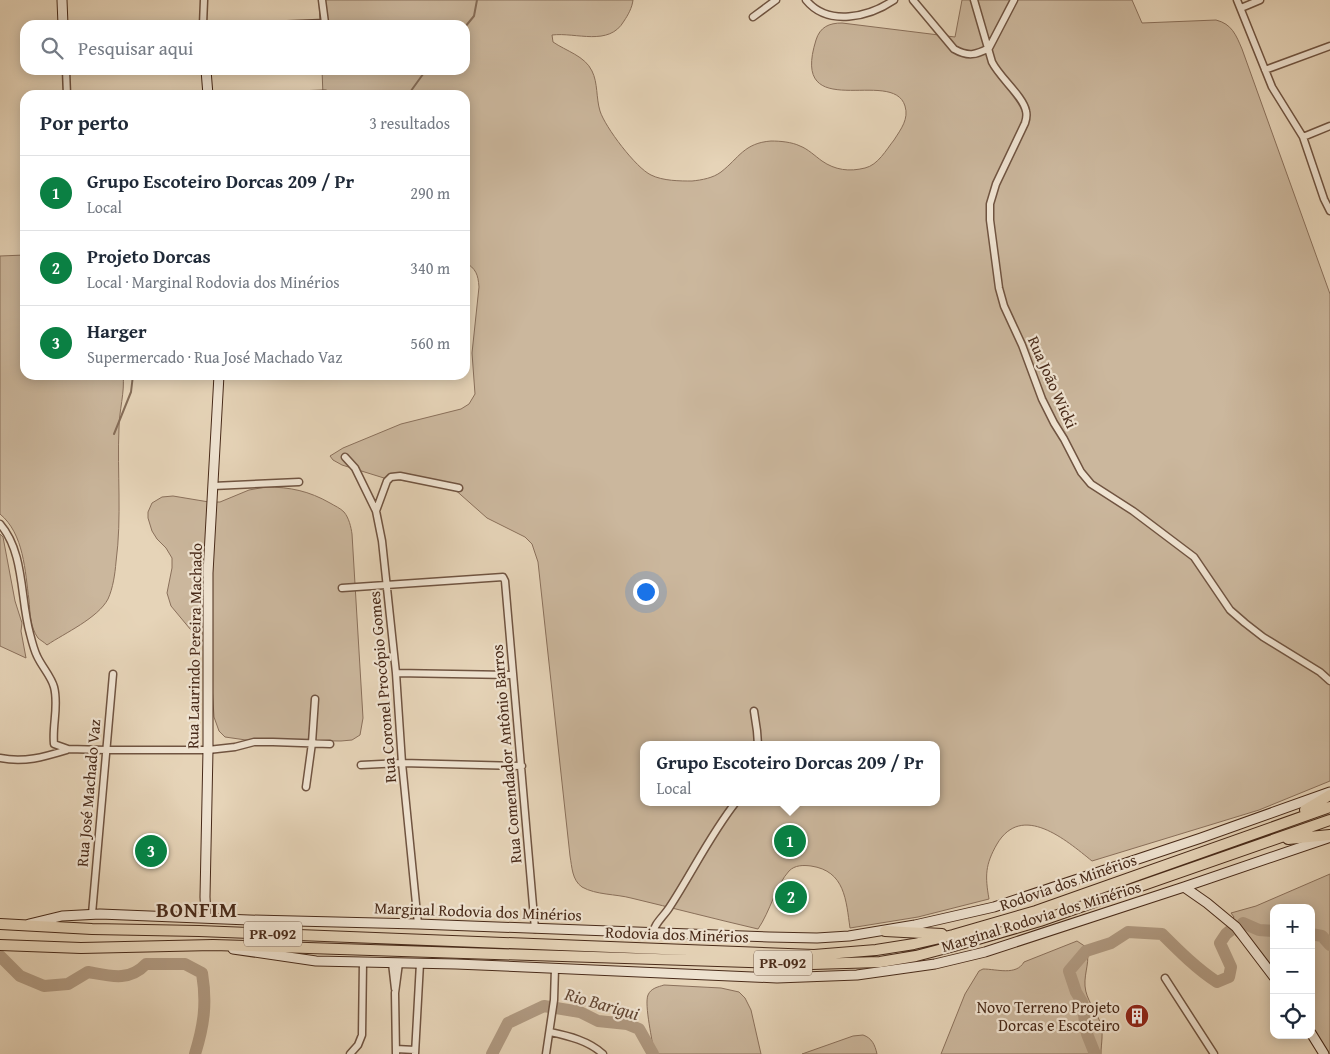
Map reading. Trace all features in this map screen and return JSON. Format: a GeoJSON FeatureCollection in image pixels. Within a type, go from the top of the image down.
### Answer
{"type":"FeatureCollection","features":[{"type":"Feature","properties":{"kind":"main road"},"geometry":{"type":"LineString","coordinates":[[62,0],[63,20]]}},
{"type":"Feature","properties":{"kind":"main road"},"geometry":{"type":"LineString","coordinates":[[206,75],[208,90]]}},
{"type":"Feature","properties":{"kind":"main road","name":"Rua Laurindo Pereira Machado"},"geometry":{"type":"LineString","coordinates":[[206,918],[208,573],[219,380]]}},
{"type":"Feature","properties":{"kind":"main road"},"geometry":{"type":"LineString","coordinates":[[1287,821],[1330,794]]}},
{"type":"Feature","properties":{"kind":"main road","name":"Marginal Rodovia dos Minérios"},"geometry":{"type":"LineString","coordinates":[[24,925],[62,916],[92,914],[418,924],[653,934],[817,938],[848,936],[885,931],[994,907],[1330,794]]}},
{"type":"Feature","properties":{"kind":"main road","name":"Rodovia dos Minérios"},"geometry":{"type":"LineString","coordinates":[[0,924],[814,955],[876,950],[953,935],[1036,911],[1330,806]]}},
{"type":"Feature","properties":{"kind":"main road","name":"Rodovia dos Minérios"},"geometry":{"type":"LineString","coordinates":[[2,945],[81,948],[213,946],[812,964],[880,962],[945,949],[1040,921],[1330,820]]}},
{"type":"Feature","properties":{"kind":"main road"},"geometry":{"type":"LineString","coordinates":[[1272,840],[1330,836]]}},
{"type":"Feature","properties":{"kind":"main road","name":"Marginal Rodovia dos Minérios"},"geometry":{"type":"LineString","coordinates":[[213,946],[316,961],[420,963],[786,978],[883,973],[985,952],[1184,887],[1330,836]]}},
{"type":"Feature","properties":{"kind":"main road"},"geometry":{"type":"LineString","coordinates":[[1184,887],[1208,903],[1236,927],[1270,972]]}},
{"type":"Feature","properties":{"kind":"main road"},"geometry":{"type":"LineString","coordinates":[[885,931],[953,935]]}},
{"type":"Feature","properties":{"kind":"main road"},"geometry":{"type":"LineString","coordinates":[[1315,1039],[1324,1054]]}},
{"type":"Feature","properties":{"kind":"street"},"geometry":{"type":"LineString","coordinates":[[203,20],[204,0]]}},
{"type":"Feature","properties":{"kind":"street"},"geometry":{"type":"LineString","coordinates":[[322,0],[325,20]]}},
{"type":"Feature","properties":{"kind":"street"},"geometry":{"type":"LineString","coordinates":[[753,17],[776,0]]}},
{"type":"Feature","properties":{"kind":"street"},"geometry":{"type":"LineString","coordinates":[[806,0],[818,11],[830,16],[858,16],[872,13],[894,0]]}},
{"type":"Feature","properties":{"kind":"street"},"geometry":{"type":"LineString","coordinates":[[913,0],[954,49],[963,54],[971,55],[989,48],[1014,0]]}},
{"type":"Feature","properties":{"kind":"street"},"geometry":{"type":"LineString","coordinates":[[974,0],[989,48]]}},
{"type":"Feature","properties":{"kind":"street"},"geometry":{"type":"LineString","coordinates":[[1237,0],[1272,87],[1303,137],[1327,198],[1330,211]]}},
{"type":"Feature","properties":{"kind":"street"},"geometry":{"type":"LineString","coordinates":[[1241,8],[1260,0]]}},
{"type":"Feature","properties":{"kind":"street"},"geometry":{"type":"LineString","coordinates":[[1265,70],[1330,46]]}},
{"type":"Feature","properties":{"kind":"street","name":"Rua João Wicki"},"geometry":{"type":"LineString","coordinates":[[989,48],[996,71],[1023,103],[1027,113],[1026,124],[996,184],[990,204],[990,220],[999,288],[1004,306],[1054,423],[1081,472],[1091,484],[1134,511],[1194,557],[1230,610],[1245,623],[1263,637],[1330,680]]}},
{"type":"Feature","properties":{"kind":"street"},"geometry":{"type":"LineString","coordinates":[[66,75],[67,90]]}},
{"type":"Feature","properties":{"kind":"street"},"geometry":{"type":"LineString","coordinates":[[1303,137],[1330,126]]}},
{"type":"Feature","properties":{"kind":"street","name":"Rua Coronel Procópio Gomes"},"geometry":{"type":"LineString","coordinates":[[345,457],[355,468],[376,511],[382,541],[396,673],[402,763],[418,924]]}},
{"type":"Feature","properties":{"kind":"street"},"geometry":{"type":"LineString","coordinates":[[376,511],[386,481],[391,477],[400,476],[459,488]]}},
{"type":"Feature","properties":{"kind":"street"},"geometry":{"type":"LineString","coordinates":[[212,486],[299,482]]}},
{"type":"Feature","properties":{"kind":"street"},"geometry":{"type":"LineString","coordinates":[[0,524],[8,533],[17,562],[32,641],[37,656],[54,685],[57,705],[53,736],[54,744],[68,750]]}},
{"type":"Feature","properties":{"kind":"street","name":"Rua Comendador Antônio Barros"},"geometry":{"type":"LineString","coordinates":[[387,584],[503,577],[505,581],[535,929]]}},
{"type":"Feature","properties":{"kind":"street"},"geometry":{"type":"LineString","coordinates":[[342,588],[387,584]]}},
{"type":"Feature","properties":{"kind":"street"},"geometry":{"type":"LineString","coordinates":[[396,673],[513,675]]}},
{"type":"Feature","properties":{"kind":"street","name":"Rua José Machado Vaz"},"geometry":{"type":"LineString","coordinates":[[92,914],[113,674]]}},
{"type":"Feature","properties":{"kind":"street"},"geometry":{"type":"LineString","coordinates":[[306,787],[315,699]]}},
{"type":"Feature","properties":{"kind":"street"},"geometry":{"type":"LineString","coordinates":[[754,712],[758,741]]}},
{"type":"Feature","properties":{"kind":"street"},"geometry":{"type":"LineString","coordinates":[[0,758],[13,761],[33,760],[68,750],[208,750],[235,747],[254,742],[330,744]]}},
{"type":"Feature","properties":{"kind":"street"},"geometry":{"type":"LineString","coordinates":[[362,765],[402,763],[522,766]]}},
{"type":"Feature","properties":{"kind":"street"},"geometry":{"type":"LineString","coordinates":[[653,934],[654,927],[661,920],[688,880],[723,819],[733,806]]}},
{"type":"Feature","properties":{"kind":"street"},"geometry":{"type":"LineString","coordinates":[[350,1054],[358,1045],[362,1035],[363,962]]}},
{"type":"Feature","properties":{"kind":"street"},"geometry":{"type":"LineString","coordinates":[[395,963],[396,1051],[415,1052],[420,963]]}},
{"type":"Feature","properties":{"kind":"street"},"geometry":{"type":"LineString","coordinates":[[546,1054],[554,1000],[555,968]]}},
{"type":"Feature","properties":{"kind":"street"},"geometry":{"type":"LineString","coordinates":[[1165,978],[1214,1054]]}},
{"type":"Feature","properties":{"kind":"street"},"geometry":{"type":"LineString","coordinates":[[550,1032],[583,1042],[597,1048],[603,1054]]}},
{"type":"Feature","properties":{"kind":"shaded area"},"geometry":{"type":"Polygon","coordinates":[[[319,0],[633,0],[630,11],[624,21],[618,29],[610,34],[591,37],[552,35],[553,42],[585,61],[589,66],[595,80],[603,118],[622,146],[645,171],[656,177],[672,180],[692,181],[703,179],[721,172],[748,148],[762,142],[771,141],[797,145],[827,164],[853,170],[870,166],[881,157],[904,124],[906,111],[905,106],[897,95],[882,91],[829,88],[817,81],[812,66],[816,40],[820,32],[829,25],[842,23],[955,37],[962,0],[1132,0],[1142,23],[1216,20],[1226,24],[1230,27],[1242,49],[1330,294],[1330,781],[1259,810],[1092,861],[1057,835],[1031,825],[1019,826],[1007,832],[997,844],[990,858],[987,871],[989,899],[918,917],[850,928],[845,897],[837,880],[822,869],[811,866],[799,866],[789,871],[780,884],[758,929],[631,898],[593,892],[582,887],[574,877],[570,856],[538,562],[532,544],[525,537],[487,518],[452,487],[384,478],[342,465],[330,456],[343,448],[401,424],[461,409],[469,404],[475,394],[472,353],[479,287],[476,272],[470,266],[470,90],[323,90],[322,75],[470,75],[470,20],[320,20],[319,0]]]}},
{"type":"Feature","properties":{"kind":"shaded area"},"geometry":{"type":"Polygon","coordinates":[[[20,255],[20,380],[123,380],[119,428],[118,545],[111,590],[108,599],[97,613],[47,645],[35,634],[32,624],[19,542],[8,522],[0,514],[0,256],[20,255]]]}},
{"type":"Feature","properties":{"kind":"shaded area"},"geometry":{"type":"Polygon","coordinates":[[[266,487],[291,489],[315,495],[346,514],[350,523],[363,718],[360,735],[352,740],[246,740],[225,737],[219,731],[214,717],[210,653],[171,606],[167,593],[172,558],[152,531],[148,512],[152,503],[162,497],[173,496],[220,502],[249,490],[266,487]]]}},
{"type":"Feature","properties":{"kind":"shaded area"},"geometry":{"type":"Polygon","coordinates":[[[0,534],[3,537],[15,601],[22,623],[21,631],[26,658],[0,646],[0,534]]]}},
{"type":"Feature","properties":{"kind":"shaded area"},"geometry":{"type":"Polygon","coordinates":[[[1330,874],[1330,1054],[1326,1054],[1315,1038],[1315,904],[1270,904],[1270,971],[1237,937],[1232,931],[1230,923],[1234,917],[1231,913],[1256,906],[1330,874]]]}},
{"type":"Feature","properties":{"kind":"shaded area"},"geometry":{"type":"Polygon","coordinates":[[[1077,941],[1086,947],[1088,961],[1085,986],[1087,996],[1101,1026],[1101,1054],[941,1054],[965,994],[979,971],[983,969],[1006,971],[1016,969],[1024,962],[1077,941]]]}},
{"type":"Feature","properties":{"kind":"shaded area"},"geometry":{"type":"Polygon","coordinates":[[[664,985],[721,988],[739,992],[745,998],[751,1010],[761,1054],[654,1054],[647,1000],[651,991],[664,985]]]}},
{"type":"Feature","properties":{"kind":"shaded area"},"geometry":{"type":"Polygon","coordinates":[[[863,1035],[873,1042],[877,1054],[802,1054],[853,1036],[863,1035]]]}},
{"type":"Feature","properties":{"kind":"waterway"},"geometry":{"type":"LineString","coordinates":[[470,21],[474,16],[477,0]]}},
{"type":"Feature","properties":{"kind":"waterway"},"geometry":{"type":"LineString","coordinates":[[412,90],[422,75]]}},
{"type":"Feature","properties":{"kind":"waterway"},"geometry":{"type":"LineString","coordinates":[[114,434],[131,392],[132,380]]}},
{"type":"Feature","properties":{"kind":"waterway","name":"Rio Barigui"},"geometry":{"type":"LineString","coordinates":[[1243,923],[1259,930],[1270,931]]}},
{"type":"Feature","properties":{"kind":"waterway","name":"Rio Barigui"},"geometry":{"type":"LineString","coordinates":[[1095,1054],[1087,1034],[1082,1002],[1076,992],[1069,971],[1086,951],[1111,943],[1128,932],[1162,934],[1195,966],[1217,982],[1229,977],[1231,967],[1220,943],[1231,930]]}},
{"type":"Feature","properties":{"kind":"waterway","name":"Rio Barigui"},"geometry":{"type":"LineString","coordinates":[[1315,935],[1322,936],[1330,945]]}},
{"type":"Feature","properties":{"kind":"waterway","name":"Rio Barigui"},"geometry":{"type":"LineString","coordinates":[[0,956],[20,976],[44,986],[68,984],[88,972],[119,976],[140,970],[146,964],[185,964],[202,973],[204,984],[204,1014],[195,1054]]}},
{"type":"Feature","properties":{"kind":"waterway","name":"Rio Barigui"},"geometry":{"type":"LineString","coordinates":[[492,1054],[508,1023],[544,1006],[580,1012],[598,1021],[627,1024],[639,1029],[653,1054]]}},
{"type":"Feature","properties":{"kind":"place","name":"Grupo Escoteiro Dorcas 209 / Pr"},"geometry":{"type":"Point","coordinates":[790,841]}},
{"type":"Feature","properties":{"kind":"place","name":"Harger"},"geometry":{"type":"Point","coordinates":[151,851]}},
{"type":"Feature","properties":{"kind":"place","name":"Projeto Dorcas"},"geometry":{"type":"Point","coordinates":[791,897]}},
{"type":"Feature","properties":{"kind":"place","name":"Novo Terreno Projeto Dorcas e Escoteiro"},"geometry":{"type":"Point","coordinates":[1137,1016]}},
{"type":"Feature","properties":{"kind":"district","name":"BONFIM"},"geometry":{"type":"Point","coordinates":[197,910]}}]}
